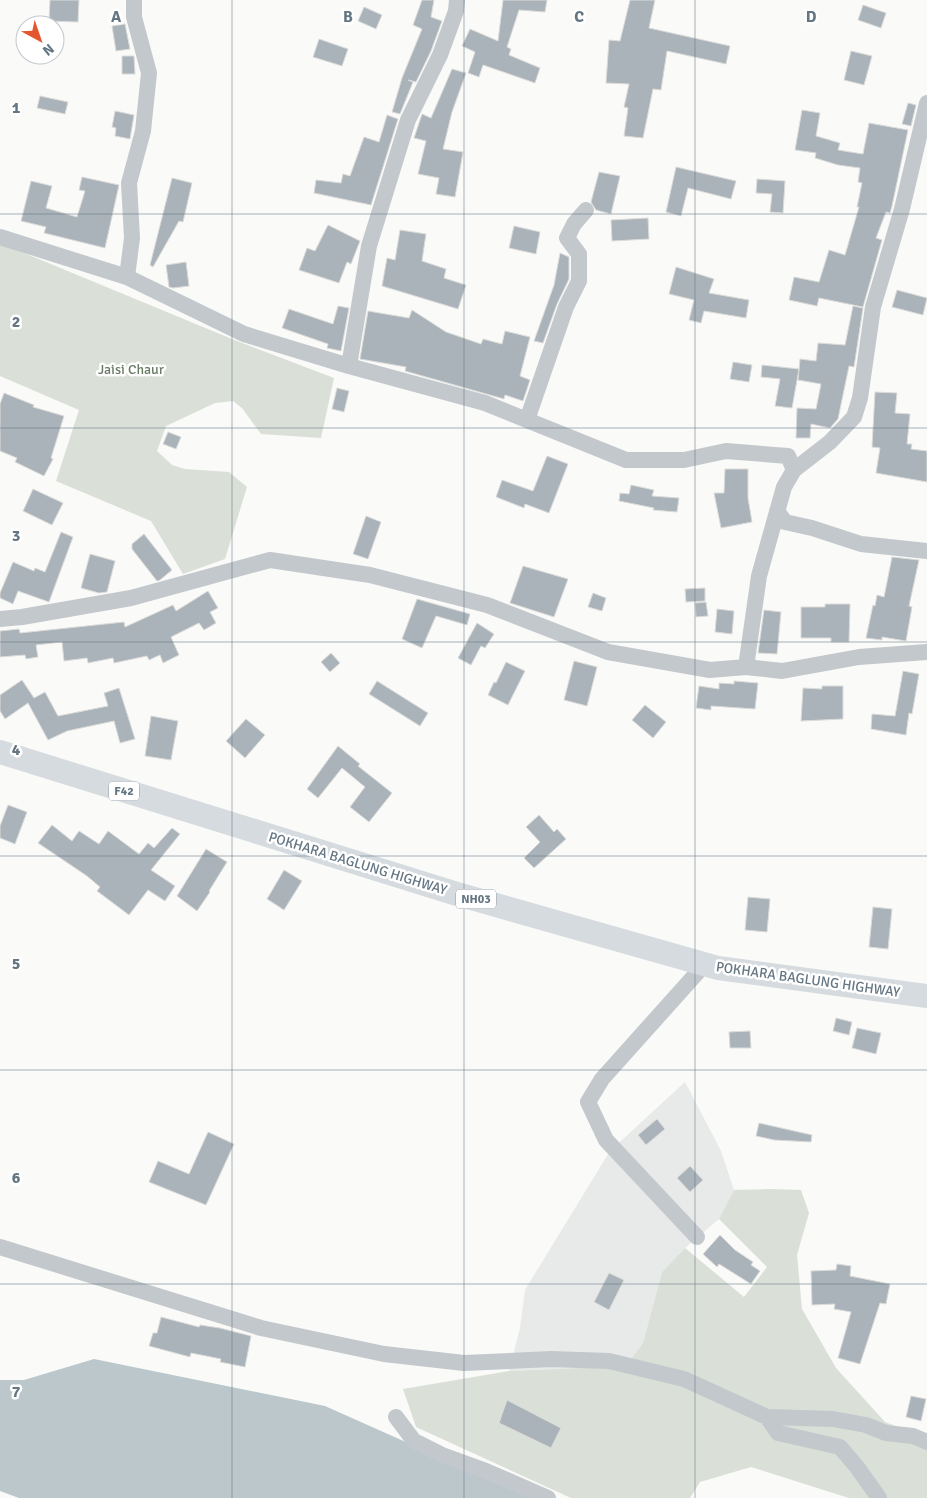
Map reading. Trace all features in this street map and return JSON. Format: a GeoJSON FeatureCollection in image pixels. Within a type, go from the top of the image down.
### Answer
{"type":"FeatureCollection","features":[{"type":"Feature","properties":{"kind":"highway","name":"POKHARA BAGLUNG HIGHWAY"},"geometry":{"type":"LineString","coordinates":[[0,752],[457,894],[718,968],[927,996]]}},
{"type":"Feature","properties":{"kind":"street"},"geometry":{"type":"LineString","coordinates":[[128,277],[132,238],[129,183],[143,131],[149,73],[134,17],[134,0]]}},
{"type":"Feature","properties":{"kind":"street"},"geometry":{"type":"LineString","coordinates":[[350,366],[369,246],[408,120],[440,55],[456,11],[457,0]]}},
{"type":"Feature","properties":{"kind":"street"},"geometry":{"type":"LineString","coordinates":[[746,666],[759,576],[784,487],[794,470],[830,442],[854,417],[860,398],[874,307],[902,209],[927,103]]}},
{"type":"Feature","properties":{"kind":"street"},"geometry":{"type":"LineString","coordinates":[[527,420],[566,307],[579,281],[579,254],[567,238],[574,224],[586,210]]}},
{"type":"Feature","properties":{"kind":"street"},"geometry":{"type":"LineString","coordinates":[[0,237],[128,277],[244,334],[350,366],[485,403],[626,460],[684,460],[726,452],[788,456],[794,470]]}},
{"type":"Feature","properties":{"kind":"street"},"geometry":{"type":"LineString","coordinates":[[776,511],[785,522],[812,528],[861,544],[927,550]]}},
{"type":"Feature","properties":{"kind":"street"},"geometry":{"type":"LineString","coordinates":[[0,619],[22,617],[131,598],[270,560],[370,575],[487,605],[608,652],[710,670],[746,666],[782,671],[859,657],[927,652]]}},
{"type":"Feature","properties":{"kind":"street"},"geometry":{"type":"LineString","coordinates":[[697,1237],[606,1140],[588,1102],[602,1079],[705,964]]}},
{"type":"Feature","properties":{"kind":"street"},"geometry":{"type":"LineString","coordinates":[[0,1247],[261,1328],[384,1354],[464,1363],[550,1359],[609,1361],[684,1379],[768,1417],[833,1419],[866,1425],[886,1433],[913,1436],[927,1442]]}},
{"type":"Feature","properties":{"kind":"street"},"geometry":{"type":"LineString","coordinates":[[396,1417],[414,1441],[442,1455],[486,1471],[548,1498]]}},
{"type":"Feature","properties":{"kind":"street"},"geometry":{"type":"LineString","coordinates":[[768,1417],[778,1433],[840,1447],[879,1498]]}},
{"type":"Feature","properties":{"kind":"shaded area"},"geometry":{"type":"Polygon","coordinates":[[[685,1082],[721,1151],[734,1190],[719,1219],[685,1248],[662,1272],[643,1343],[626,1366],[509,1371],[520,1328],[525,1290],[610,1151],[685,1082]]]}},
{"type":"Feature","properties":{"kind":"shaded area"},"geometry":{"type":"Polygon","coordinates":[[[94,1359],[325,1406],[531,1498],[19,1498],[0,1491],[0,1380],[24,1380],[94,1359]]]}},
{"type":"Feature","properties":{"kind":"green space","name":"Jaisi Chaur"},"geometry":{"type":"Polygon","coordinates":[[[0,243],[232,339],[334,378],[321,438],[261,434],[242,408],[233,401],[215,403],[166,426],[157,451],[172,465],[185,469],[229,472],[247,487],[225,559],[183,574],[151,521],[56,481],[79,410],[0,376],[0,243]]]}},
{"type":"Feature","properties":{"kind":"green space"},"geometry":{"type":"Polygon","coordinates":[[[734,1190],[801,1190],[809,1213],[797,1255],[802,1309],[836,1368],[885,1422],[927,1438],[927,1498],[849,1498],[751,1467],[700,1482],[690,1498],[571,1498],[416,1427],[403,1389],[509,1371],[626,1366],[643,1343],[662,1272],[685,1248],[744,1297],[767,1267],[719,1219],[734,1190]]]}},
{"type":"Feature","properties":{"kind":"building"},"geometry":{"type":"Polygon","coordinates":[[[50,0],[79,0],[78,22],[65,22],[65,15],[49,15],[50,0]]]}},
{"type":"Feature","properties":{"kind":"building"},"geometry":{"type":"Polygon","coordinates":[[[422,0],[434,0],[431,17],[442,21],[431,51],[416,82],[408,80],[413,82],[400,114],[392,112],[402,78],[422,29],[413,25],[422,0]]]}},
{"type":"Feature","properties":{"kind":"building"},"geometry":{"type":"Polygon","coordinates":[[[503,0],[547,0],[545,12],[519,10],[507,47],[511,49],[509,55],[540,68],[535,83],[483,65],[479,77],[468,73],[475,52],[462,46],[470,29],[498,41],[503,0]]]}},
{"type":"Feature","properties":{"kind":"building"},"geometry":{"type":"Polygon","coordinates":[[[630,0],[655,0],[649,28],[730,46],[726,64],[667,51],[661,90],[653,89],[643,138],[624,136],[628,108],[624,107],[629,84],[606,83],[609,40],[620,41],[630,0]]]}},
{"type":"Feature","properties":{"kind":"building"},"geometry":{"type":"Polygon","coordinates":[[[863,5],[886,13],[881,28],[858,20],[863,5]]]}},
{"type":"Feature","properties":{"kind":"building"},"geometry":{"type":"Polygon","coordinates":[[[364,7],[382,15],[376,29],[358,21],[364,7]]]}},
{"type":"Feature","properties":{"kind":"building"},"geometry":{"type":"Polygon","coordinates":[[[125,24],[130,49],[116,51],[112,26],[125,24]]]}},
{"type":"Feature","properties":{"kind":"building"},"geometry":{"type":"Polygon","coordinates":[[[319,39],[348,49],[342,66],[313,57],[319,39]]]}},
{"type":"Feature","properties":{"kind":"building"},"geometry":{"type":"Polygon","coordinates":[[[851,51],[872,56],[864,85],[844,80],[851,51]]]}},
{"type":"Feature","properties":{"kind":"building"},"geometry":{"type":"Polygon","coordinates":[[[122,56],[134,56],[135,74],[122,74],[122,56]]]}},
{"type":"Feature","properties":{"kind":"building"},"geometry":{"type":"Polygon","coordinates":[[[452,69],[466,73],[452,112],[443,149],[463,152],[455,197],[436,194],[439,178],[418,174],[426,141],[414,138],[422,114],[431,118],[452,69]]]}},
{"type":"Feature","properties":{"kind":"building"},"geometry":{"type":"Polygon","coordinates":[[[40,96],[68,102],[65,114],[37,108],[40,96]]]}},
{"type":"Feature","properties":{"kind":"building"},"geometry":{"type":"Polygon","coordinates":[[[908,103],[916,105],[911,126],[902,124],[908,103]]]}},
{"type":"Feature","properties":{"kind":"building"},"geometry":{"type":"Polygon","coordinates":[[[802,110],[820,113],[816,136],[840,143],[838,150],[863,154],[869,123],[908,130],[890,213],[886,212],[876,238],[882,240],[863,307],[819,298],[817,306],[789,300],[794,277],[819,282],[829,250],[845,255],[859,207],[857,207],[862,183],[858,182],[860,168],[838,165],[815,158],[816,153],[795,150],[802,110]]]}},
{"type":"Feature","properties":{"kind":"building"},"geometry":{"type":"Polygon","coordinates":[[[115,111],[134,115],[130,139],[115,136],[116,128],[112,127],[115,111]]]}},
{"type":"Feature","properties":{"kind":"building"},"geometry":{"type":"Polygon","coordinates":[[[387,115],[398,119],[371,205],[314,193],[316,180],[341,183],[343,174],[350,176],[364,137],[379,142],[387,115]]]}},
{"type":"Feature","properties":{"kind":"building"},"geometry":{"type":"Polygon","coordinates":[[[676,167],[736,181],[731,199],[688,188],[681,216],[666,212],[676,167]]]}},
{"type":"Feature","properties":{"kind":"building"},"geometry":{"type":"Polygon","coordinates":[[[599,172],[620,176],[611,214],[596,210],[591,202],[599,172]]]}},
{"type":"Feature","properties":{"kind":"building"},"geometry":{"type":"Polygon","coordinates":[[[82,177],[119,185],[105,248],[44,233],[46,227],[21,221],[31,181],[52,186],[46,208],[77,217],[85,191],[79,190],[82,177]]]}},
{"type":"Feature","properties":{"kind":"building"},"geometry":{"type":"Polygon","coordinates":[[[172,178],[192,183],[183,222],[179,221],[153,267],[150,265],[172,178]]]}},
{"type":"Feature","properties":{"kind":"building"},"geometry":{"type":"Polygon","coordinates":[[[757,179],[785,181],[783,213],[770,212],[772,194],[756,193],[757,179]]]}},
{"type":"Feature","properties":{"kind":"building"},"geometry":{"type":"Polygon","coordinates":[[[648,218],[649,239],[612,241],[611,220],[648,218]]]}},
{"type":"Feature","properties":{"kind":"building"},"geometry":{"type":"Polygon","coordinates":[[[328,225],[360,241],[351,264],[347,262],[339,283],[299,270],[307,248],[315,251],[328,225]]]}},
{"type":"Feature","properties":{"kind":"building"},"geometry":{"type":"Polygon","coordinates":[[[514,226],[540,232],[536,254],[509,248],[514,226]]]}},
{"type":"Feature","properties":{"kind":"building"},"geometry":{"type":"Polygon","coordinates":[[[400,230],[426,234],[422,261],[446,269],[444,278],[466,285],[458,309],[382,286],[387,258],[395,260],[400,230]]]}},
{"type":"Feature","properties":{"kind":"building"},"geometry":{"type":"Polygon","coordinates":[[[560,253],[569,257],[569,279],[557,304],[543,343],[534,341],[554,285],[560,253]]]}},
{"type":"Feature","properties":{"kind":"building"},"geometry":{"type":"Polygon","coordinates":[[[186,262],[189,286],[169,287],[166,265],[186,262]]]}},
{"type":"Feature","properties":{"kind":"building"},"geometry":{"type":"Polygon","coordinates":[[[676,267],[714,279],[709,293],[749,300],[746,318],[704,311],[701,323],[689,320],[694,300],[669,294],[676,267]]]}},
{"type":"Feature","properties":{"kind":"building"},"geometry":{"type":"Polygon","coordinates":[[[897,290],[927,298],[923,315],[892,307],[897,290]]]}},
{"type":"Feature","properties":{"kind":"building"},"geometry":{"type":"Polygon","coordinates":[[[338,306],[349,308],[341,351],[327,348],[328,344],[282,328],[289,309],[333,324],[338,306]]]}},
{"type":"Feature","properties":{"kind":"building"},"geometry":{"type":"Polygon","coordinates":[[[853,306],[863,308],[854,367],[849,366],[838,419],[830,428],[811,424],[810,438],[796,438],[797,408],[816,409],[821,384],[798,380],[800,359],[816,361],[818,343],[845,345],[853,306]]]}},
{"type":"Feature","properties":{"kind":"building"},"geometry":{"type":"Polygon","coordinates":[[[412,310],[446,332],[481,344],[483,339],[502,344],[505,331],[530,337],[520,376],[530,380],[523,401],[505,395],[504,399],[405,371],[406,367],[360,359],[368,311],[409,318],[412,310]]]}},
{"type":"Feature","properties":{"kind":"building"},"geometry":{"type":"Polygon","coordinates":[[[733,362],[752,365],[749,382],[730,379],[733,362]]]}},
{"type":"Feature","properties":{"kind":"building"},"geometry":{"type":"Polygon","coordinates":[[[762,365],[799,369],[792,408],[775,406],[780,379],[761,377],[762,365]]]}},
{"type":"Feature","properties":{"kind":"building"},"geometry":{"type":"Polygon","coordinates":[[[337,388],[349,391],[344,412],[332,409],[337,388]]]}},
{"type":"Feature","properties":{"kind":"building"},"geometry":{"type":"Polygon","coordinates":[[[875,392],[897,393],[895,413],[910,414],[907,444],[912,444],[911,449],[927,451],[927,482],[876,473],[880,448],[872,447],[875,392]]]}},
{"type":"Feature","properties":{"kind":"building"},"geometry":{"type":"Polygon","coordinates":[[[4,393],[34,405],[33,407],[64,416],[51,458],[53,459],[44,476],[15,462],[17,458],[0,451],[0,404],[4,393]]]}},
{"type":"Feature","properties":{"kind":"building"},"geometry":{"type":"Polygon","coordinates":[[[168,432],[181,437],[176,449],[163,444],[168,432]]]}},
{"type":"Feature","properties":{"kind":"building"},"geometry":{"type":"Polygon","coordinates":[[[547,456],[568,464],[549,513],[525,504],[524,508],[496,497],[502,480],[533,491],[547,456]]]}},
{"type":"Feature","properties":{"kind":"building"},"geometry":{"type":"Polygon","coordinates":[[[725,469],[748,469],[748,498],[752,522],[721,528],[714,493],[724,493],[725,469]]]}},
{"type":"Feature","properties":{"kind":"building"},"geometry":{"type":"Polygon","coordinates":[[[631,485],[654,490],[652,496],[679,498],[677,512],[653,510],[654,508],[619,501],[620,493],[629,494],[631,485]]]}},
{"type":"Feature","properties":{"kind":"building"},"geometry":{"type":"Polygon","coordinates":[[[33,489],[63,503],[52,525],[23,511],[33,489]]]}},
{"type":"Feature","properties":{"kind":"building"},"geometry":{"type":"Polygon","coordinates":[[[366,516],[381,522],[368,559],[353,554],[366,516]]]}},
{"type":"Feature","properties":{"kind":"building"},"geometry":{"type":"Polygon","coordinates":[[[61,532],[73,537],[49,602],[18,591],[13,604],[0,598],[0,593],[13,562],[34,571],[35,568],[45,572],[61,532]]]}},
{"type":"Feature","properties":{"kind":"building"},"geometry":{"type":"Polygon","coordinates":[[[144,534],[172,570],[157,581],[132,549],[132,544],[144,534]]]}},
{"type":"Feature","properties":{"kind":"building"},"geometry":{"type":"Polygon","coordinates":[[[90,554],[115,561],[107,592],[99,593],[81,588],[90,554]]]}},
{"type":"Feature","properties":{"kind":"building"},"geometry":{"type":"Polygon","coordinates":[[[892,557],[919,560],[909,606],[912,607],[906,641],[882,637],[882,640],[866,638],[877,595],[884,597],[892,557]]]}},
{"type":"Feature","properties":{"kind":"building"},"geometry":{"type":"Polygon","coordinates":[[[523,566],[568,579],[554,617],[510,603],[523,566]]]}},
{"type":"Feature","properties":{"kind":"building"},"geometry":{"type":"Polygon","coordinates":[[[705,588],[705,601],[686,602],[685,589],[705,588]]]}},
{"type":"Feature","properties":{"kind":"building"},"geometry":{"type":"Polygon","coordinates":[[[208,591],[218,608],[210,612],[216,623],[204,630],[199,623],[171,637],[179,655],[163,663],[160,655],[149,660],[147,656],[114,663],[113,658],[88,663],[87,658],[64,661],[62,642],[36,645],[38,657],[26,659],[25,655],[0,657],[0,631],[19,629],[20,633],[124,622],[125,627],[173,605],[176,611],[208,591]]]}},
{"type":"Feature","properties":{"kind":"building"},"geometry":{"type":"Polygon","coordinates":[[[593,593],[606,598],[602,611],[588,607],[593,593]]]}},
{"type":"Feature","properties":{"kind":"building"},"geometry":{"type":"Polygon","coordinates":[[[417,599],[470,614],[467,625],[436,616],[422,648],[402,639],[417,599]]]}},
{"type":"Feature","properties":{"kind":"building"},"geometry":{"type":"Polygon","coordinates":[[[706,602],[708,616],[696,617],[695,603],[706,602]]]}},
{"type":"Feature","properties":{"kind":"building"},"geometry":{"type":"Polygon","coordinates":[[[825,604],[850,604],[849,642],[831,642],[831,638],[801,638],[801,607],[825,607],[825,604]]]}},
{"type":"Feature","properties":{"kind":"building"},"geometry":{"type":"Polygon","coordinates":[[[717,609],[734,611],[732,634],[715,632],[717,609]]]}},
{"type":"Feature","properties":{"kind":"building"},"geometry":{"type":"Polygon","coordinates":[[[764,610],[781,612],[777,654],[758,653],[764,610]]]}},
{"type":"Feature","properties":{"kind":"building"},"geometry":{"type":"Polygon","coordinates":[[[477,623],[494,634],[485,648],[481,646],[471,665],[458,658],[477,623]]]}},
{"type":"Feature","properties":{"kind":"building"},"geometry":{"type":"Polygon","coordinates":[[[331,653],[340,663],[330,672],[321,662],[331,653]]]}},
{"type":"Feature","properties":{"kind":"building"},"geometry":{"type":"Polygon","coordinates":[[[574,661],[597,667],[587,706],[564,700],[574,661]]]}},
{"type":"Feature","properties":{"kind":"building"},"geometry":{"type":"Polygon","coordinates":[[[506,662],[525,671],[508,705],[488,695],[506,662]]]}},
{"type":"Feature","properties":{"kind":"building"},"geometry":{"type":"Polygon","coordinates":[[[903,671],[919,674],[912,714],[909,713],[906,735],[871,729],[872,714],[895,716],[903,671]]]}},
{"type":"Feature","properties":{"kind":"building"},"geometry":{"type":"Polygon","coordinates":[[[22,680],[34,698],[45,692],[58,716],[108,706],[104,693],[119,688],[135,739],[120,743],[114,721],[67,731],[48,740],[28,703],[5,719],[0,711],[0,695],[22,680]]]}},
{"type":"Feature","properties":{"kind":"building"},"geometry":{"type":"Polygon","coordinates":[[[377,681],[428,713],[420,726],[369,694],[377,681]]]}},
{"type":"Feature","properties":{"kind":"building"},"geometry":{"type":"Polygon","coordinates":[[[734,681],[758,683],[755,709],[711,706],[711,710],[696,708],[699,686],[719,689],[719,683],[734,684],[734,681]]]}},
{"type":"Feature","properties":{"kind":"building"},"geometry":{"type":"Polygon","coordinates":[[[822,686],[843,686],[843,719],[801,721],[803,688],[822,689],[822,686]]]}},
{"type":"Feature","properties":{"kind":"building"},"geometry":{"type":"Polygon","coordinates":[[[645,705],[666,722],[653,738],[632,720],[645,705]]]}},
{"type":"Feature","properties":{"kind":"building"},"geometry":{"type":"Polygon","coordinates":[[[151,716],[178,721],[171,760],[145,756],[151,716]]]}},
{"type":"Feature","properties":{"kind":"building"},"geometry":{"type":"Polygon","coordinates":[[[246,719],[265,735],[245,758],[226,741],[246,719]]]}},
{"type":"Feature","properties":{"kind":"building"},"geometry":{"type":"Polygon","coordinates":[[[338,746],[360,764],[358,766],[392,793],[369,822],[350,807],[365,787],[342,768],[318,798],[307,789],[338,746]]]}},
{"type":"Feature","properties":{"kind":"building"},"geometry":{"type":"Polygon","coordinates":[[[8,805],[27,812],[15,844],[0,838],[0,826],[8,805]]]}},
{"type":"Feature","properties":{"kind":"building"},"geometry":{"type":"Polygon","coordinates":[[[539,815],[554,832],[557,829],[566,839],[534,868],[524,858],[540,842],[526,827],[539,815]]]}},
{"type":"Feature","properties":{"kind":"building"},"geometry":{"type":"Polygon","coordinates":[[[52,825],[72,841],[79,831],[99,844],[108,831],[139,854],[148,843],[154,848],[172,828],[180,834],[151,870],[175,886],[165,901],[148,890],[129,915],[97,891],[100,887],[87,876],[38,843],[52,825]]]}},
{"type":"Feature","properties":{"kind":"building"},"geometry":{"type":"Polygon","coordinates":[[[206,849],[227,862],[197,911],[177,896],[206,849]]]}},
{"type":"Feature","properties":{"kind":"building"},"geometry":{"type":"Polygon","coordinates":[[[284,870],[302,881],[284,910],[267,899],[284,870]]]}},
{"type":"Feature","properties":{"kind":"building"},"geometry":{"type":"Polygon","coordinates":[[[748,897],[770,899],[767,932],[745,930],[748,897]]]}},
{"type":"Feature","properties":{"kind":"building"},"geometry":{"type":"Polygon","coordinates":[[[873,907],[892,909],[888,949],[869,947],[873,907]]]}},
{"type":"Feature","properties":{"kind":"building"},"geometry":{"type":"Polygon","coordinates":[[[836,1018],[852,1022],[849,1035],[833,1031],[836,1018]]]}},
{"type":"Feature","properties":{"kind":"building"},"geometry":{"type":"Polygon","coordinates":[[[857,1028],[881,1033],[876,1054],[852,1048],[857,1028]]]}},
{"type":"Feature","properties":{"kind":"building"},"geometry":{"type":"Polygon","coordinates":[[[750,1031],[751,1048],[730,1048],[729,1032],[750,1031]]]}},
{"type":"Feature","properties":{"kind":"building"},"geometry":{"type":"Polygon","coordinates":[[[657,1119],[665,1129],[646,1145],[638,1135],[657,1119]]]}},
{"type":"Feature","properties":{"kind":"building"},"geometry":{"type":"Polygon","coordinates":[[[759,1123],[812,1135],[811,1142],[774,1140],[756,1136],[759,1123]]]}},
{"type":"Feature","properties":{"kind":"building"},"geometry":{"type":"Polygon","coordinates":[[[208,1132],[234,1144],[206,1205],[149,1182],[158,1161],[189,1174],[208,1132]]]}},
{"type":"Feature","properties":{"kind":"building"},"geometry":{"type":"Polygon","coordinates":[[[690,1166],[703,1180],[690,1192],[677,1178],[690,1166]]]}},
{"type":"Feature","properties":{"kind":"building"},"geometry":{"type":"Polygon","coordinates":[[[720,1235],[735,1250],[753,1262],[751,1265],[760,1271],[751,1284],[719,1264],[717,1267],[703,1254],[720,1235]]]}},
{"type":"Feature","properties":{"kind":"building"},"geometry":{"type":"Polygon","coordinates":[[[837,1264],[851,1266],[850,1276],[890,1284],[886,1304],[880,1303],[860,1364],[838,1358],[851,1312],[834,1309],[835,1304],[812,1305],[811,1271],[836,1270],[837,1264]]]}},
{"type":"Feature","properties":{"kind":"building"},"geometry":{"type":"Polygon","coordinates":[[[609,1273],[624,1280],[609,1310],[594,1302],[609,1273]]]}},
{"type":"Feature","properties":{"kind":"building"},"geometry":{"type":"Polygon","coordinates":[[[161,1317],[199,1327],[200,1325],[220,1328],[251,1336],[245,1367],[220,1362],[221,1359],[191,1353],[190,1357],[149,1346],[153,1333],[157,1333],[161,1317]]]}},
{"type":"Feature","properties":{"kind":"building"},"geometry":{"type":"Polygon","coordinates":[[[911,1396],[926,1399],[921,1421],[906,1417],[911,1396]]]}},
{"type":"Feature","properties":{"kind":"building"},"geometry":{"type":"Polygon","coordinates":[[[507,1400],[561,1428],[551,1448],[499,1423],[507,1400]]]}}]}
